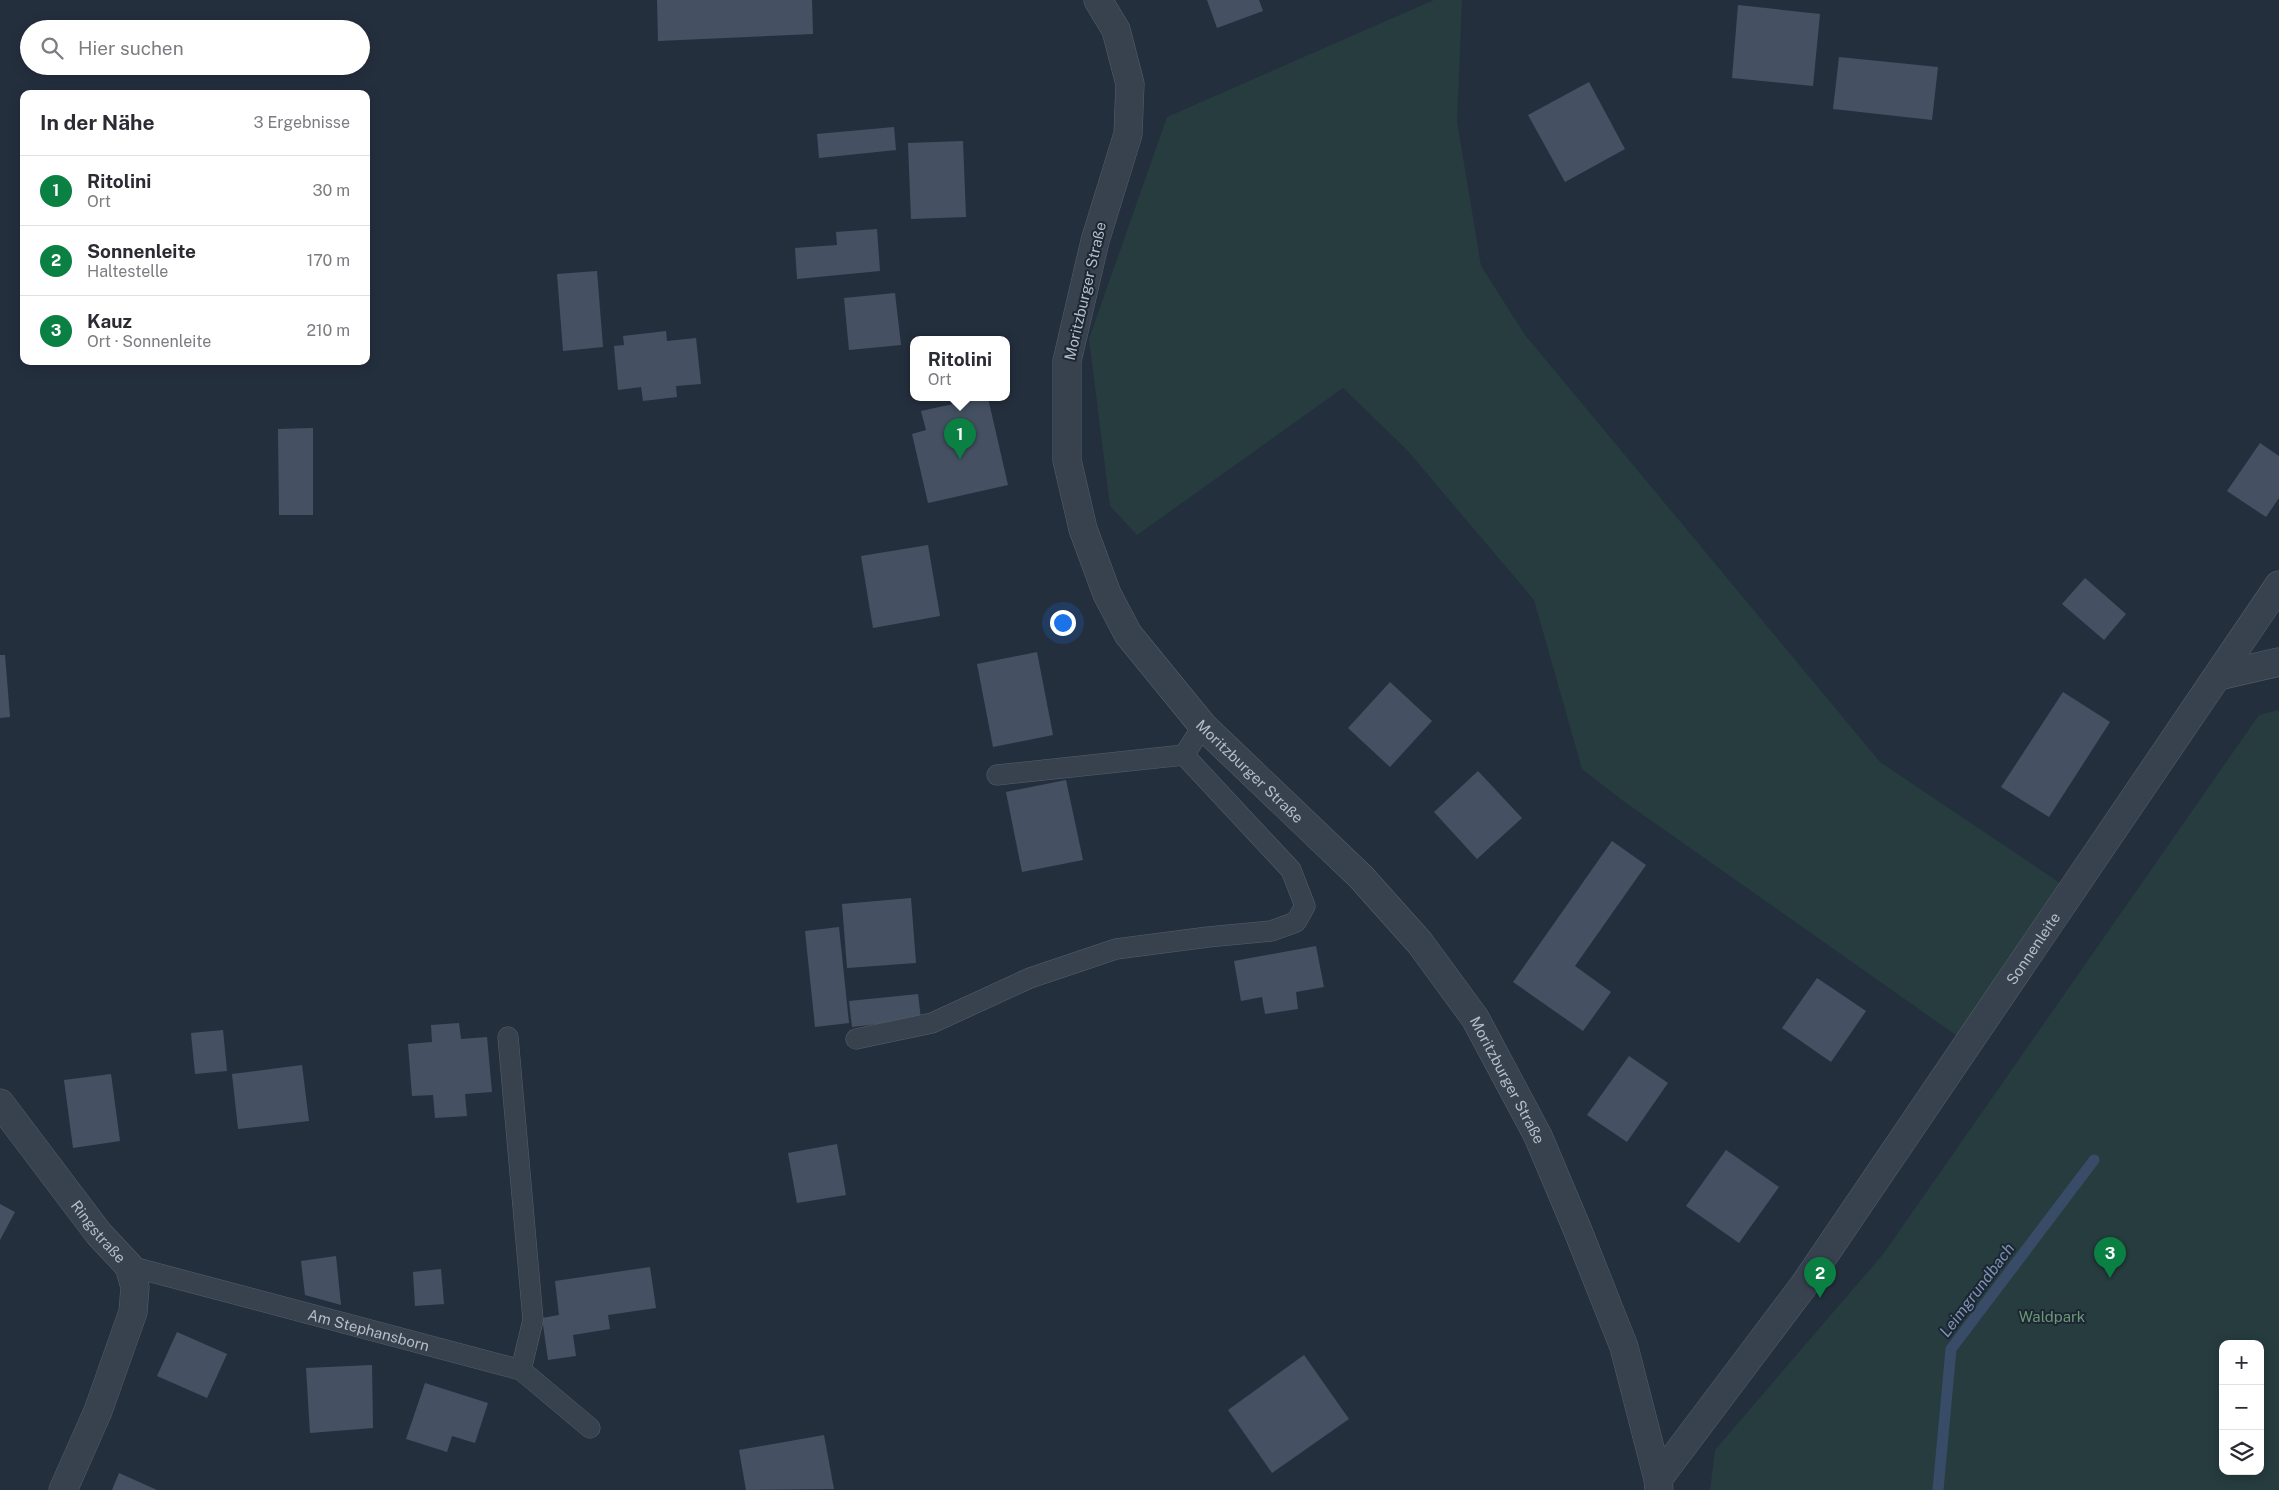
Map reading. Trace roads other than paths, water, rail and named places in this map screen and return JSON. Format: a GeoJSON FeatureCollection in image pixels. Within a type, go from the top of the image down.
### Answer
{"type":"FeatureCollection","features":[{"type":"Feature","properties":{"kind":"street","name":"Moritzburger Straße"},"geometry":{"type":"LineString","coordinates":[[1098,0],[1116,30],[1130,84],[1128,134],[1095,241],[1067,361],[1067,460],[1083,529],[1107,594],[1128,634],[1203,726],[1362,877],[1420,943],[1476,1018],[1538,1136],[1578,1230],[1624,1347],[1658,1485]]}},
{"type":"Feature","properties":{"kind":"street","name":"Sonnenleite"},"geometry":{"type":"LineString","coordinates":[[1658,1485],[1804,1284],[2279,585]]}},
{"type":"Feature","properties":{"kind":"street"},"geometry":{"type":"LineString","coordinates":[[2218,676],[2279,662]]}},
{"type":"Feature","properties":{"kind":"street","name":"Ringstraße"},"geometry":{"type":"LineString","coordinates":[[0,1103],[98,1234],[129,1266],[135,1287],[133,1312],[98,1411],[63,1490]]}},
{"type":"Feature","properties":{"kind":"lane"},"geometry":{"type":"LineString","coordinates":[[1184,755],[1203,726]]}},
{"type":"Feature","properties":{"kind":"lane"},"geometry":{"type":"LineString","coordinates":[[997,775],[1184,755]]}},
{"type":"Feature","properties":{"kind":"lane"},"geometry":{"type":"LineString","coordinates":[[856,1039],[932,1023],[1030,978],[1116,949],[1271,932],[1296,922],[1305,906],[1291,870],[1184,755]]}},
{"type":"Feature","properties":{"kind":"lane"},"geometry":{"type":"LineString","coordinates":[[508,1037],[533,1320],[520,1370]]}},
{"type":"Feature","properties":{"kind":"lane","name":"Am Stephansborn"},"geometry":{"type":"LineString","coordinates":[[129,1266],[520,1370],[590,1428]]}},
{"type":"Feature","properties":{"kind":"waterway","name":"Leimgrundbach"},"geometry":{"type":"LineString","coordinates":[[1938,1490],[1951,1349],[2094,1160]]}},
{"type":"Feature","properties":{"kind":"place","name":"Ritolini"},"geometry":{"type":"Point","coordinates":[960,459]}},
{"type":"Feature","properties":{"kind":"place","name":"Kauz"},"geometry":{"type":"Point","coordinates":[2110,1278]}},
{"type":"Feature","properties":{"kind":"place","name":"Sonnenleite"},"geometry":{"type":"Point","coordinates":[1820,1298]}},
{"type":"Feature","properties":{"kind":"park label","name":"Waldpark"},"geometry":{"type":"Point","coordinates":[2052,1316]}}]}
